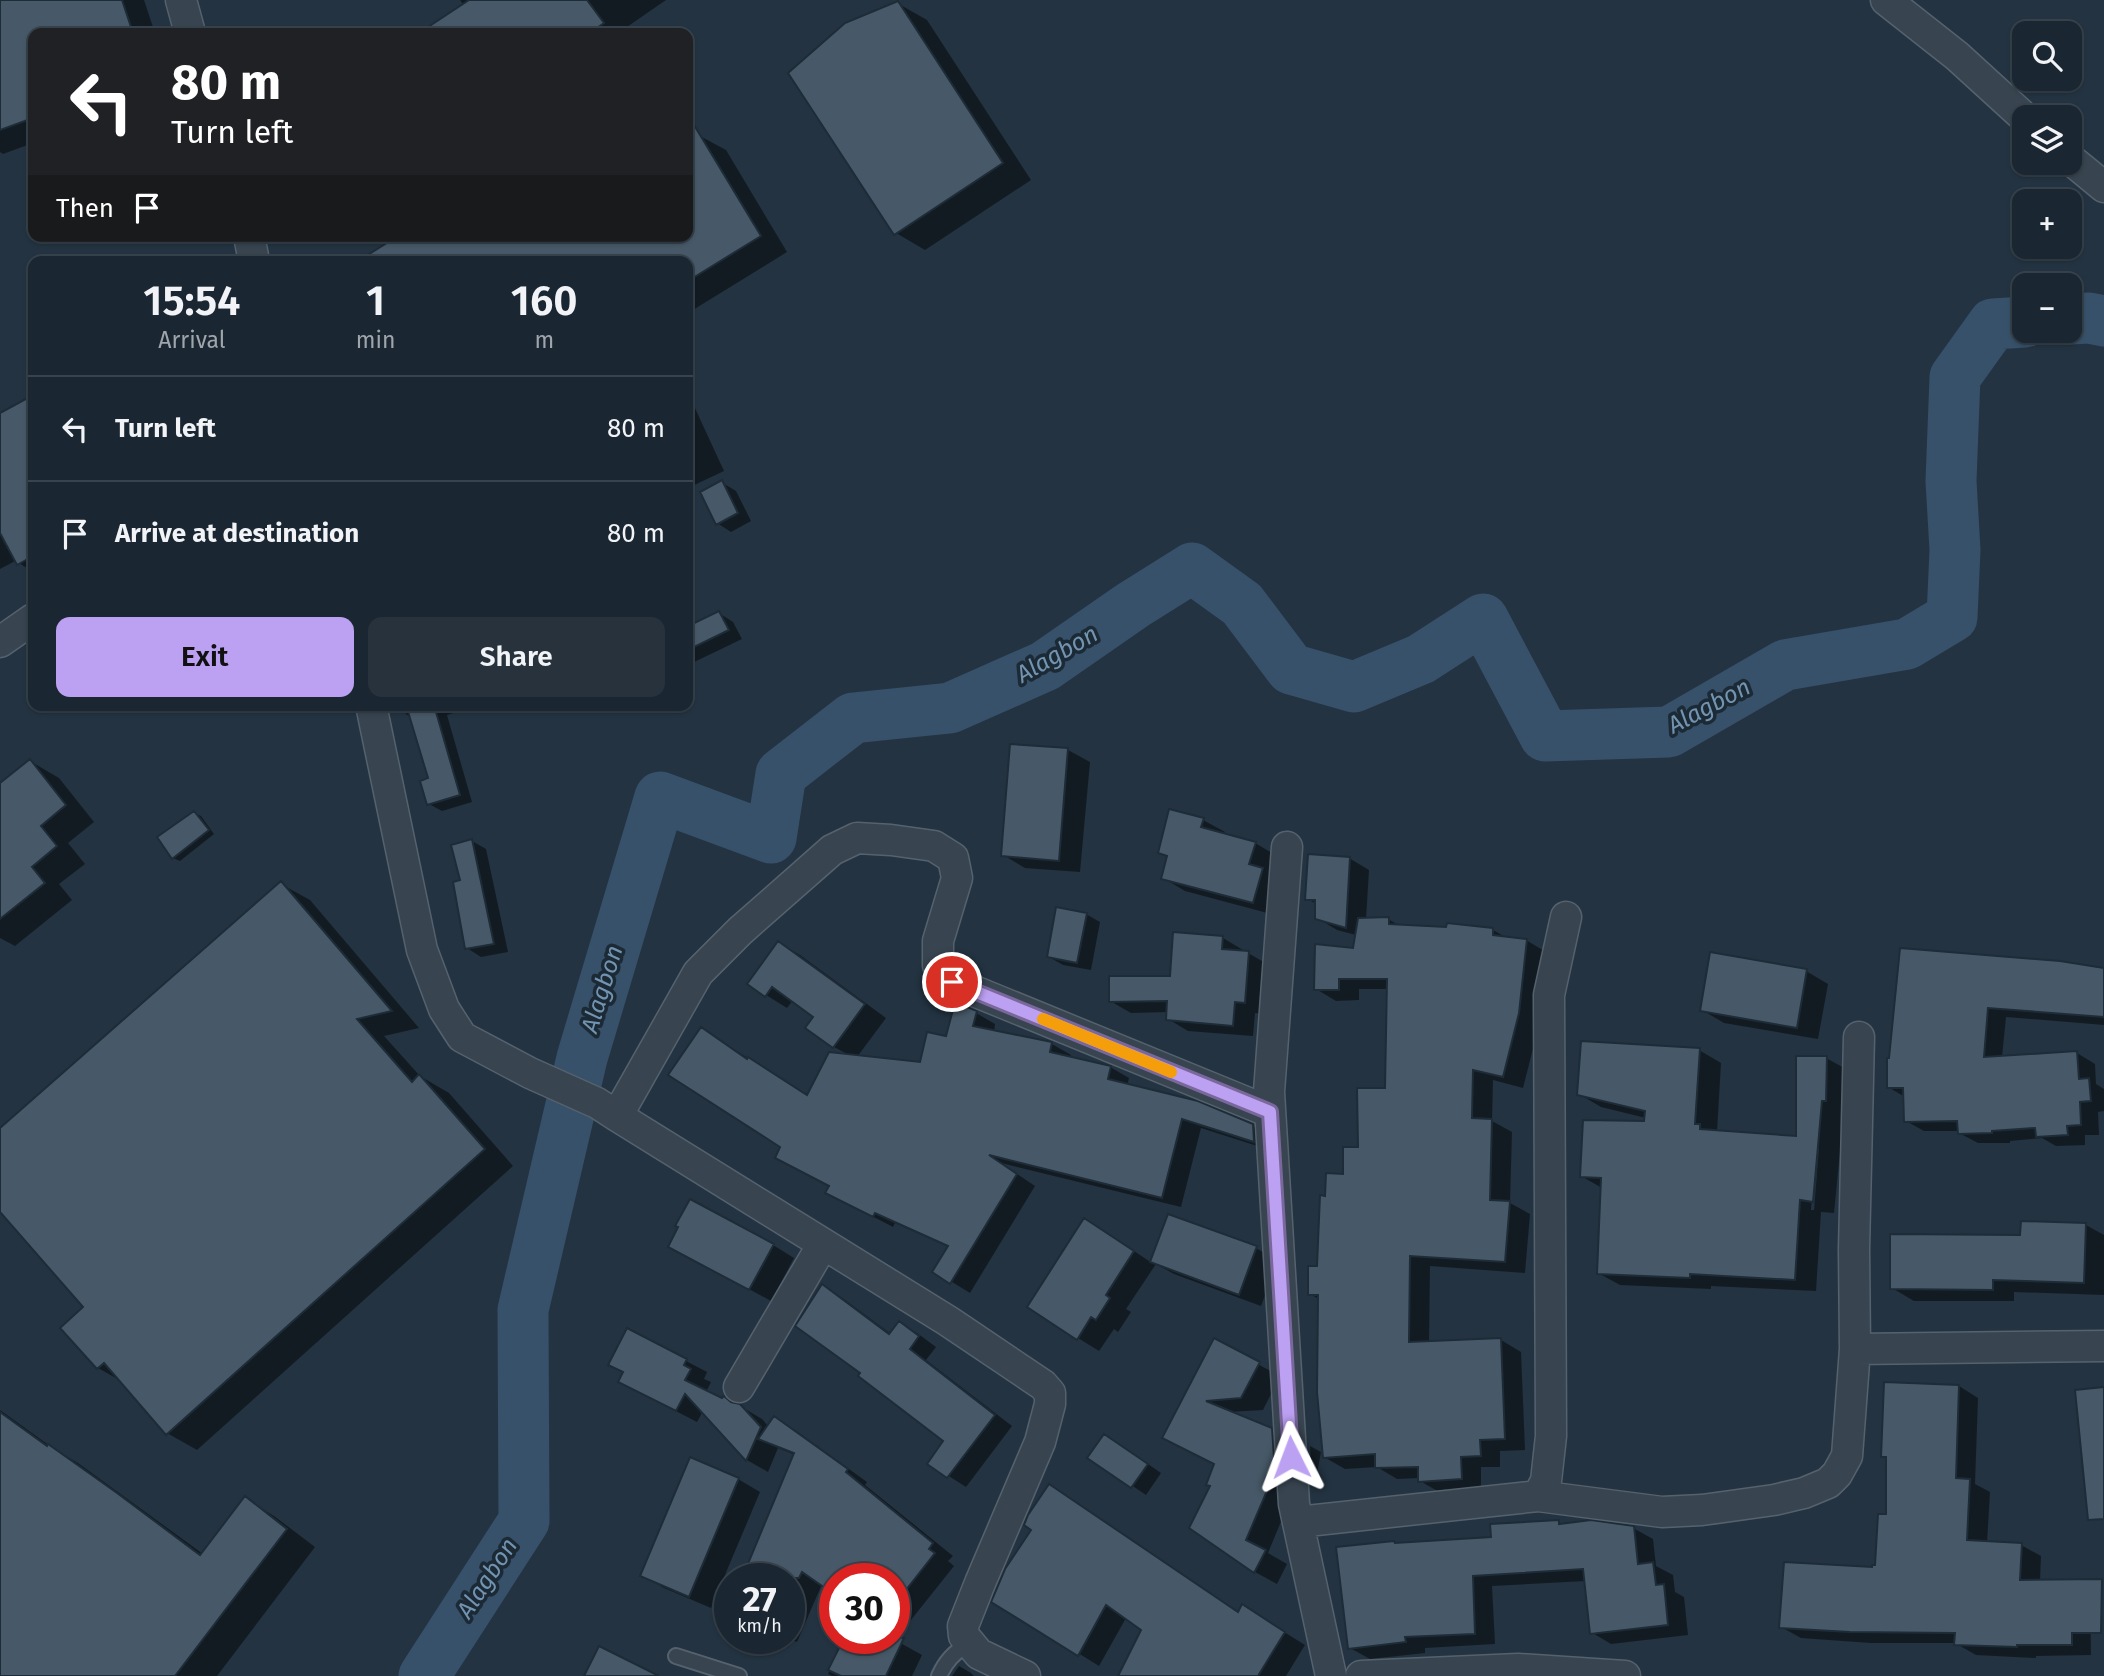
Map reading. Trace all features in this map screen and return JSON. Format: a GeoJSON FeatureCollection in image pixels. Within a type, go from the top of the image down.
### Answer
{"type":"FeatureCollection","features":[{"type":"Feature","properties":{"kind":"street"},"geometry":{"type":"LineString","coordinates":[[181,0],[189,28]]}},
{"type":"Feature","properties":{"kind":"street"},"geometry":{"type":"LineString","coordinates":[[1886,0],[1957,57],[2012,106]]}},
{"type":"Feature","properties":{"kind":"street"},"geometry":{"type":"LineString","coordinates":[[2082,169],[2104,187]]}},
{"type":"Feature","properties":{"kind":"street"},"geometry":{"type":"LineString","coordinates":[[0,642],[28,622]]}},
{"type":"Feature","properties":{"kind":"street"},"geometry":{"type":"LineString","coordinates":[[373,711],[422,950],[444,1009],[462,1037],[607,1110],[959,1328],[1043,1385],[1049,1393],[1050,1404],[1040,1442],[963,1626],[964,1636],[979,1654],[1026,1676]]}},
{"type":"Feature","properties":{"kind":"street"},"geometry":{"type":"LineString","coordinates":[[607,1110],[698,973],[740,931],[832,850],[857,838],[891,839],[934,846],[953,858],[957,878],[938,941],[938,965],[952,982],[1270,1112]]}},
{"type":"Feature","properties":{"kind":"street"},"geometry":{"type":"LineString","coordinates":[[1287,847],[1269,1091],[1270,1112],[1294,1504],[1331,1676]]}},
{"type":"Feature","properties":{"kind":"street"},"geometry":{"type":"LineString","coordinates":[[1538,1496],[1546,1481],[1551,1436],[1549,995],[1566,917]]}},
{"type":"Feature","properties":{"kind":"street"},"geometry":{"type":"LineString","coordinates":[[1298,1522],[1538,1496],[1662,1512],[1702,1510],[1774,1500],[1804,1493],[1828,1483],[1837,1474],[1847,1456],[1855,1349],[1854,1250],[1859,1037]]}},
{"type":"Feature","properties":{"kind":"street"},"geometry":{"type":"LineString","coordinates":[[740,1387],[823,1244]]}},
{"type":"Feature","properties":{"kind":"street"},"geometry":{"type":"LineString","coordinates":[[1855,1349],[2104,1346]]}},
{"type":"Feature","properties":{"kind":"street"},"geometry":{"type":"LineString","coordinates":[[1361,1676],[1518,1669],[1625,1676]]}},
{"type":"Feature","properties":{"kind":"lane"},"geometry":{"type":"LineString","coordinates":[[939,1676],[944,1665],[956,1652],[969,1644]]}},
{"type":"Feature","properties":{"kind":"lane"},"geometry":{"type":"LineString","coordinates":[[676,1656],[739,1676]]}},
{"type":"Feature","properties":{"kind":"building"},"geometry":{"type":"Polygon","coordinates":[[[0,0],[122,0],[131,28],[28,28],[28,120],[0,130],[0,0]]]}},
{"type":"Feature","properties":{"kind":"building"},"geometry":{"type":"Polygon","coordinates":[[[469,0],[587,0],[604,23],[597,28],[427,28],[469,0]]]}},
{"type":"Feature","properties":{"kind":"building"},"geometry":{"type":"Polygon","coordinates":[[[898,1],[1003,163],[894,235],[788,73],[845,23],[898,1]]]}},
{"type":"Feature","properties":{"kind":"building"},"geometry":{"type":"Polygon","coordinates":[[[693,123],[761,236],[693,278],[693,256],[366,256],[388,242],[693,242],[693,123]]]}},
{"type":"Feature","properties":{"kind":"building"},"geometry":{"type":"Polygon","coordinates":[[[28,398],[28,559],[17,565],[0,533],[0,413],[28,398]]]}},
{"type":"Feature","properties":{"kind":"building"},"geometry":{"type":"Polygon","coordinates":[[[722,480],[738,513],[716,525],[700,492],[722,480]]]}},
{"type":"Feature","properties":{"kind":"building"},"geometry":{"type":"Polygon","coordinates":[[[719,611],[729,630],[693,648],[693,624],[719,611]]]}},
{"type":"Feature","properties":{"kind":"building"},"geometry":{"type":"Polygon","coordinates":[[[408,711],[436,711],[460,795],[427,805],[420,781],[428,778],[408,711]]]}},
{"type":"Feature","properties":{"kind":"building"},"geometry":{"type":"Polygon","coordinates":[[[1010,744],[1068,748],[1059,861],[1001,856],[1010,744]]]}},
{"type":"Feature","properties":{"kind":"building"},"geometry":{"type":"Polygon","coordinates":[[[30,759],[66,805],[41,826],[57,846],[32,867],[45,883],[0,919],[0,783],[30,759]]]}},
{"type":"Feature","properties":{"kind":"building"},"geometry":{"type":"Polygon","coordinates":[[[1169,809],[1204,818],[1201,827],[1256,842],[1249,864],[1263,868],[1253,903],[1161,879],[1167,856],[1158,853],[1169,809]]]}},
{"type":"Feature","properties":{"kind":"building"},"geometry":{"type":"Polygon","coordinates":[[[194,811],[209,830],[172,859],[157,837],[194,811]]]}},
{"type":"Feature","properties":{"kind":"building"},"geometry":{"type":"Polygon","coordinates":[[[472,839],[494,944],[465,949],[453,882],[460,880],[451,845],[472,839]]]}},
{"type":"Feature","properties":{"kind":"building"},"geometry":{"type":"Polygon","coordinates":[[[1308,854],[1350,857],[1346,928],[1315,919],[1315,900],[1305,900],[1308,854]]]}},
{"type":"Feature","properties":{"kind":"building"},"geometry":{"type":"Polygon","coordinates":[[[281,881],[392,1011],[357,1019],[412,1082],[419,1074],[485,1149],[166,1435],[104,1363],[97,1369],[60,1328],[83,1307],[0,1212],[0,1128],[281,881]]]}},
{"type":"Feature","properties":{"kind":"building"},"geometry":{"type":"Polygon","coordinates":[[[1056,907],[1087,913],[1077,963],[1047,957],[1056,907]]]}},
{"type":"Feature","properties":{"kind":"building"},"geometry":{"type":"Polygon","coordinates":[[[1389,917],[1389,924],[1446,927],[1447,923],[1493,928],[1493,935],[1527,939],[1519,1013],[1503,1077],[1473,1070],[1472,1118],[1492,1119],[1490,1200],[1510,1201],[1505,1262],[1410,1256],[1409,1342],[1501,1338],[1505,1439],[1480,1440],[1481,1456],[1461,1457],[1462,1479],[1418,1482],[1418,1467],[1375,1468],[1375,1454],[1323,1458],[1317,1392],[1318,1295],[1308,1295],[1308,1266],[1317,1266],[1320,1195],[1325,1196],[1326,1173],[1343,1174],[1343,1147],[1358,1147],[1357,1088],[1385,1088],[1387,979],[1339,979],[1339,990],[1314,990],[1315,944],[1353,948],[1358,918],[1389,917]]]}},
{"type":"Feature","properties":{"kind":"building"},"geometry":{"type":"Polygon","coordinates":[[[1173,932],[1223,936],[1222,949],[1249,951],[1245,1003],[1235,1002],[1233,1026],[1166,1020],[1167,1001],[1109,1002],[1109,976],[1170,976],[1173,932]]]}},
{"type":"Feature","properties":{"kind":"building"},"geometry":{"type":"Polygon","coordinates":[[[778,941],[865,1004],[833,1048],[805,1028],[813,1017],[772,987],[765,997],[747,984],[778,941]]]}},
{"type":"Feature","properties":{"kind":"building"},"geometry":{"type":"Polygon","coordinates":[[[1900,948],[2060,961],[2104,968],[2104,1017],[1988,1008],[1984,1057],[2077,1051],[2079,1079],[2089,1078],[2091,1101],[2080,1102],[2081,1125],[2067,1126],[2068,1135],[2036,1137],[2035,1128],[1958,1134],[1957,1121],[1904,1122],[1903,1088],[1887,1088],[1887,1058],[1900,948]]]}},
{"type":"Feature","properties":{"kind":"building"},"geometry":{"type":"Polygon","coordinates":[[[1710,952],[1807,969],[1797,1028],[1700,1011],[1710,952]]]}},
{"type":"Feature","properties":{"kind":"building"},"geometry":{"type":"Polygon","coordinates":[[[955,1002],[977,1011],[973,1026],[1052,1042],[1050,1052],[1111,1066],[1108,1079],[1198,1101],[1253,1124],[1254,1142],[1182,1119],[1162,1198],[989,1155],[1017,1174],[950,1284],[932,1272],[948,1246],[875,1213],[873,1217],[825,1193],[829,1186],[775,1158],[780,1147],[668,1075],[701,1027],[807,1095],[829,1052],[920,1062],[927,1032],[946,1036],[955,1002]]]}},
{"type":"Feature","properties":{"kind":"building"},"geometry":{"type":"Polygon","coordinates":[[[1581,1041],[1700,1048],[1695,1124],[1700,1124],[1700,1129],[1796,1136],[1796,1056],[1827,1056],[1826,1101],[1822,1101],[1813,1202],[1800,1200],[1795,1280],[1690,1274],[1690,1278],[1597,1274],[1601,1178],[1580,1177],[1583,1120],[1644,1121],[1645,1111],[1577,1095],[1581,1041]]]}},
{"type":"Feature","properties":{"kind":"building"},"geometry":{"type":"Polygon","coordinates":[[[690,1199],[774,1244],[749,1290],[668,1247],[678,1227],[675,1226],[690,1199]]]}},
{"type":"Feature","properties":{"kind":"building"},"geometry":{"type":"Polygon","coordinates":[[[1168,1214],[1257,1246],[1239,1295],[1150,1262],[1168,1214]]]}},
{"type":"Feature","properties":{"kind":"building"},"geometry":{"type":"Polygon","coordinates":[[[1084,1218],[1134,1251],[1106,1295],[1110,1298],[1096,1320],[1091,1317],[1077,1340],[1027,1307],[1084,1218]]]}},
{"type":"Feature","properties":{"kind":"building"},"geometry":{"type":"Polygon","coordinates":[[[2021,1221],[2086,1223],[2084,1283],[1993,1280],[1993,1290],[1890,1289],[1890,1234],[2020,1235],[2021,1221]]]}},
{"type":"Feature","properties":{"kind":"building"},"geometry":{"type":"Polygon","coordinates":[[[822,1284],[889,1334],[899,1321],[919,1336],[910,1349],[995,1415],[947,1478],[927,1464],[943,1441],[858,1376],[860,1373],[795,1326],[822,1284]]]}},
{"type":"Feature","properties":{"kind":"building"},"geometry":{"type":"Polygon","coordinates":[[[627,1328],[687,1359],[684,1365],[691,1369],[685,1380],[740,1404],[761,1427],[746,1461],[685,1394],[676,1411],[618,1382],[623,1372],[608,1365],[627,1328]]]}},
{"type":"Feature","properties":{"kind":"building"},"geometry":{"type":"Polygon","coordinates":[[[1214,1338],[1260,1362],[1241,1398],[1206,1401],[1272,1428],[1275,1472],[1246,1540],[1266,1550],[1254,1573],[1189,1528],[1210,1486],[1206,1485],[1214,1464],[1162,1438],[1214,1338]]]}},
{"type":"Feature","properties":{"kind":"building"},"geometry":{"type":"Polygon","coordinates":[[[1884,1382],[1959,1385],[1956,1478],[1970,1479],[1967,1540],[2022,1543],[2020,1580],[2102,1579],[2101,1633],[2072,1633],[2072,1645],[2017,1647],[1954,1645],[1955,1633],[1779,1628],[1784,1562],[1875,1565],[1878,1514],[1886,1514],[1886,1457],[1881,1457],[1884,1382]]]}},
{"type":"Feature","properties":{"kind":"building"},"geometry":{"type":"Polygon","coordinates":[[[2104,1387],[2104,1519],[2088,1520],[2075,1390],[2104,1387]]]}},
{"type":"Feature","properties":{"kind":"building"},"geometry":{"type":"Polygon","coordinates":[[[0,1412],[117,1493],[200,1555],[245,1496],[287,1529],[175,1676],[0,1676],[0,1412]]]}},
{"type":"Feature","properties":{"kind":"building"},"geometry":{"type":"Polygon","coordinates":[[[774,1416],[848,1469],[846,1472],[933,1543],[929,1549],[935,1553],[910,1585],[910,1563],[819,1563],[819,1584],[805,1574],[805,1563],[748,1563],[794,1453],[758,1439],[774,1416]]]}},
{"type":"Feature","properties":{"kind":"building"},"geometry":{"type":"Polygon","coordinates":[[[1104,1434],[1148,1464],[1131,1488],[1087,1458],[1104,1434]]]}},
{"type":"Feature","properties":{"kind":"building"},"geometry":{"type":"Polygon","coordinates":[[[690,1457],[739,1478],[689,1597],[640,1576],[690,1457]]]}},
{"type":"Feature","properties":{"kind":"building"},"geometry":{"type":"Polygon","coordinates":[[[1049,1484],[1238,1612],[1242,1604],[1285,1632],[1258,1676],[1118,1676],[1141,1630],[1106,1605],[1078,1656],[991,1602],[1005,1569],[1031,1530],[1024,1525],[1028,1515],[1049,1484]]]}},
{"type":"Feature","properties":{"kind":"building"},"geometry":{"type":"Polygon","coordinates":[[[1559,1520],[1559,1524],[1591,1520],[1634,1526],[1638,1564],[1653,1562],[1656,1585],[1664,1584],[1668,1625],[1590,1634],[1583,1569],[1473,1576],[1475,1634],[1405,1637],[1406,1642],[1348,1649],[1336,1547],[1394,1541],[1491,1537],[1490,1524],[1559,1520]]]}},
{"type":"Feature","properties":{"kind":"building"},"geometry":{"type":"Polygon","coordinates":[[[599,1646],[659,1676],[584,1676],[599,1646]]]}},
{"type":"Feature","properties":{"kind":"building"},"geometry":{"type":"Polygon","coordinates":[[[836,1654],[896,1654],[886,1676],[841,1676],[828,1670],[836,1654]]]}},
{"type":"Feature","properties":{"kind":"waterway","name":"Alagbon"},"geometry":{"type":"LineString","coordinates":[[2082,318],[2104,321]]}},
{"type":"Feature","properties":{"kind":"waterway","name":"Alagbon"},"geometry":{"type":"LineString","coordinates":[[424,1676],[524,1521],[523,1310],[582,1058],[660,797],[771,838],[781,774],[853,718],[950,708],[1045,666],[1192,568],[1242,604],[1291,669],[1354,687],[1421,659],[1483,619],[1545,736],[1669,732],[1785,665],[1907,644],[1952,617],[1955,550],[1951,481],[1955,377],[1993,324],[2012,323]]}},
{"type":"Feature","properties":{"kind":"slow traffic"},"geometry":{"type":"LineString","coordinates":[[1043,1019],[1171,1072]]}},
{"type":"Feature","properties":{"kind":"route"},"geometry":{"type":"LineString","coordinates":[[952,982],[1270,1112],[1291,1457]]}}]}
